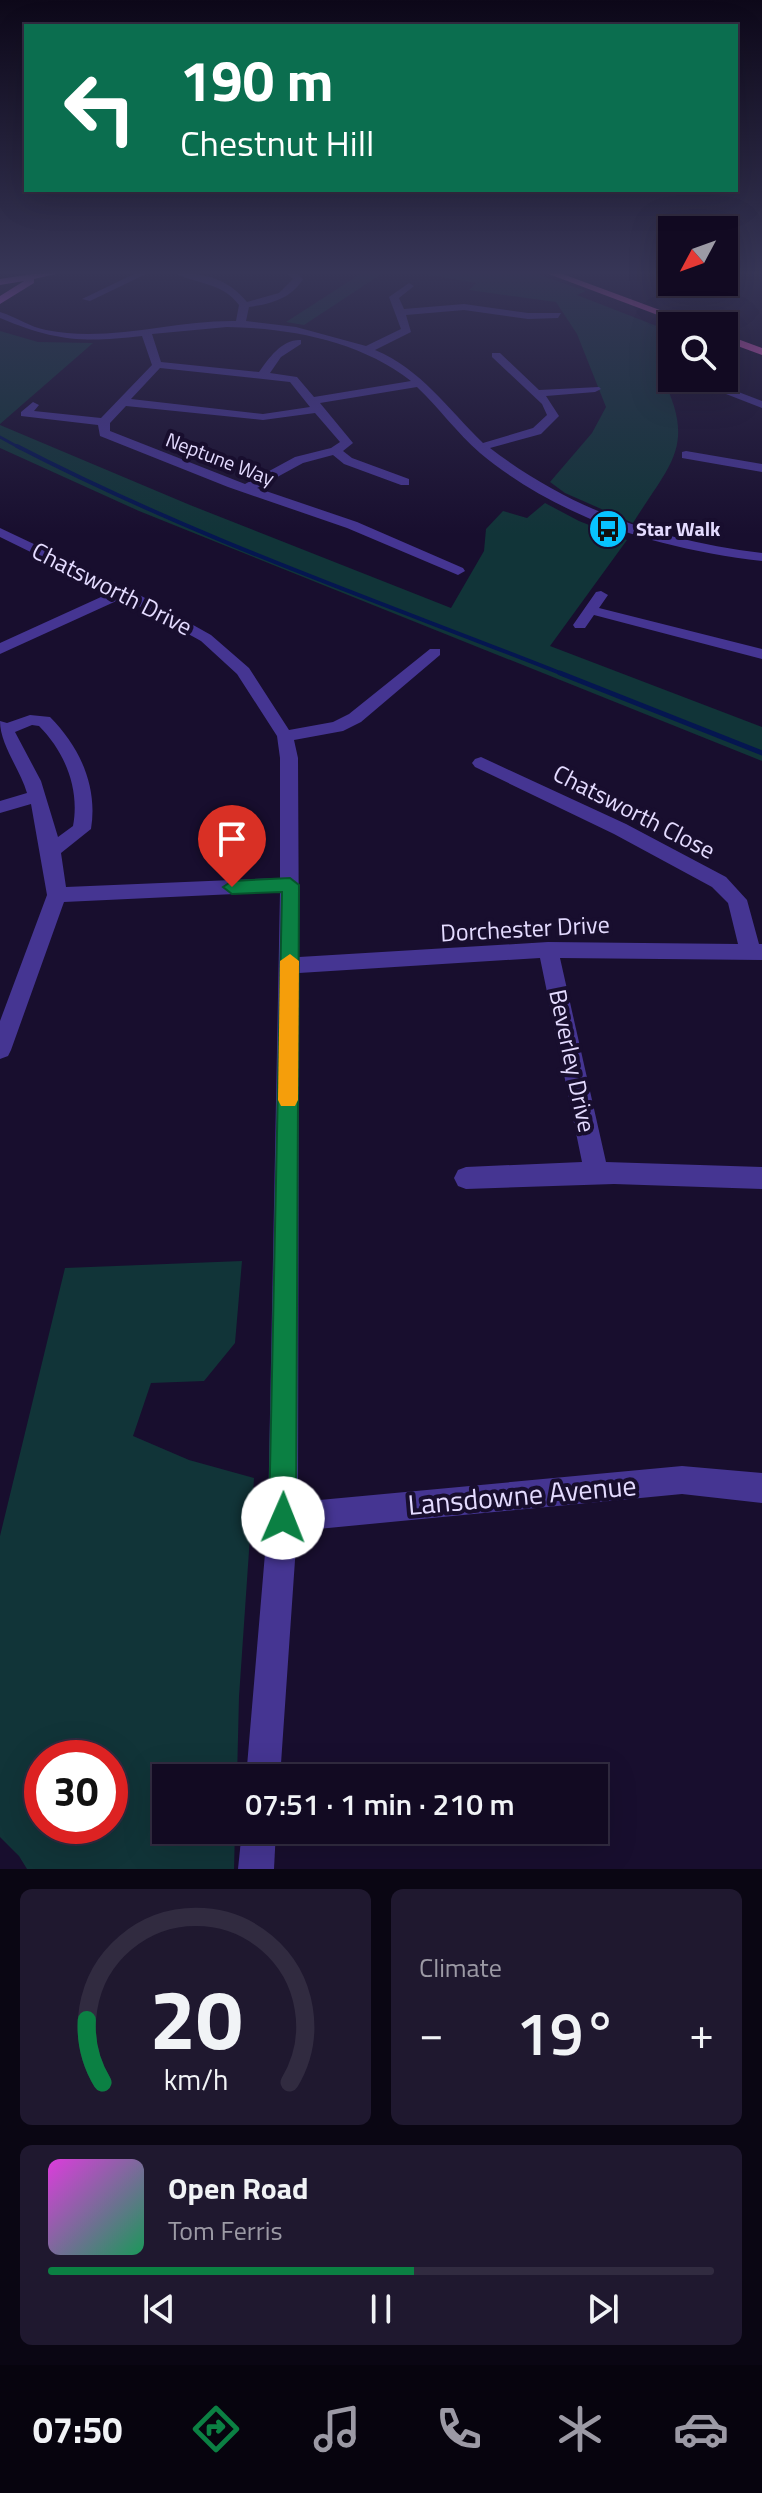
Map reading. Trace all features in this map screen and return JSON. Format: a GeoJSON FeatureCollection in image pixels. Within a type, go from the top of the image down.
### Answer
{"type":"FeatureCollection","features":[{"type":"Feature","properties":{"kind":"street"},"geometry":{"type":"LineString","coordinates":[[155,360],[157,365]]}},
{"type":"Feature","properties":{"kind":"street"},"geometry":{"type":"LineString","coordinates":[[263,375],[273,360]]}},
{"type":"Feature","properties":{"kind":"street"},"geometry":{"type":"LineString","coordinates":[[389,360],[420,383],[481,447],[562,500],[619,526],[701,548],[762,557]]}},
{"type":"Feature","properties":{"kind":"street"},"geometry":{"type":"LineString","coordinates":[[481,447],[524,436],[551,421],[551,410],[502,360]]}},
{"type":"Feature","properties":{"kind":"street"},"geometry":{"type":"LineString","coordinates":[[157,365],[293,379],[347,443],[335,451],[299,460],[250,487]]}},
{"type":"Feature","properties":{"kind":"street"},"geometry":{"type":"LineString","coordinates":[[33,405],[25,414],[104,422],[157,365]]}},
{"type":"Feature","properties":{"kind":"street"},"geometry":{"type":"LineString","coordinates":[[124,402],[263,417],[420,383]]}},
{"type":"Feature","properties":{"kind":"street"},"geometry":{"type":"LineString","coordinates":[[537,393],[595,388]]}},
{"type":"Feature","properties":{"kind":"street"},"geometry":{"type":"LineString","coordinates":[[730,392],[762,405]]}},
{"type":"Feature","properties":{"kind":"street","name":"Neptune Way"},"geometry":{"type":"LineString","coordinates":[[104,422],[104,433],[112,439],[250,487],[272,500],[335,519],[447,560],[458,571]]}},
{"type":"Feature","properties":{"kind":"street"},"geometry":{"type":"LineString","coordinates":[[335,451],[348,461],[411,478],[392,491]]}},
{"type":"Feature","properties":{"kind":"street"},"geometry":{"type":"LineString","coordinates":[[685,455],[762,468]]}},
{"type":"Feature","properties":{"kind":"street","name":"Chatsworth Drive"},"geometry":{"type":"LineString","coordinates":[[0,532],[124,592],[206,638],[225,653],[272,711],[285,736],[289,758],[290,966],[283,1518],[264,1764]]}},
{"type":"Feature","properties":{"kind":"street"},"geometry":{"type":"LineString","coordinates":[[0,649],[124,592]]}},
{"type":"Feature","properties":{"kind":"street"},"geometry":{"type":"LineString","coordinates":[[580,625],[601,595]]}},
{"type":"Feature","properties":{"kind":"street"},"geometry":{"type":"LineString","coordinates":[[591,610],[762,654]]}},
{"type":"Feature","properties":{"kind":"street"},"geometry":{"type":"LineString","coordinates":[[285,736],[337,727],[355,718],[435,652]]}},
{"type":"Feature","properties":{"kind":"street"},"geometry":{"type":"LineString","coordinates":[[1,1045],[57,895],[36,797],[19,747],[2,728],[30,720],[44,721],[66,748],[84,800],[86,818],[82,829],[50,852]]}},
{"type":"Feature","properties":{"kind":"street","name":"Chatsworth Close"},"geometry":{"type":"LineString","coordinates":[[481,763],[495,778],[620,829],[719,882],[737,900],[756,951]]}},
{"type":"Feature","properties":{"kind":"street"},"geometry":{"type":"LineString","coordinates":[[0,807],[36,797]]}},
{"type":"Feature","properties":{"kind":"street"},"geometry":{"type":"LineString","coordinates":[[57,895],[290,885]]}},
{"type":"Feature","properties":{"kind":"street","name":"Dorchester Drive"},"geometry":{"type":"LineString","coordinates":[[290,966],[548,950],[756,951]]}},
{"type":"Feature","properties":{"kind":"street","name":"Beverley Drive"},"geometry":{"type":"LineString","coordinates":[[548,950],[596,1171]]}},
{"type":"Feature","properties":{"kind":"street"},"geometry":{"type":"LineString","coordinates":[[466,1178],[596,1171],[680,1171],[762,1178]]}},
{"type":"Feature","properties":{"kind":"street","name":"Lansdowne Avenue"},"geometry":{"type":"LineString","coordinates":[[283,1518],[682,1480],[762,1488]]}},
{"type":"Feature","properties":{"kind":"street"},"geometry":{"type":"LineString","coordinates":[[256,1869],[258,1844]]}},
{"type":"Feature","properties":{"kind":"green space"},"geometry":{"type":"Polygon","coordinates":[[[0,360],[73,360],[0,424],[0,360]]]}},
{"type":"Feature","properties":{"kind":"green space"},"geometry":{"type":"Polygon","coordinates":[[[587,360],[658,360],[658,392],[669,392],[672,399],[678,437],[668,468],[633,523],[565,493],[550,482],[592,433],[606,407],[587,360]]]}},
{"type":"Feature","properties":{"kind":"green space"},"geometry":{"type":"Polygon","coordinates":[[[0,425],[190,505],[451,608],[484,551],[486,529],[503,511],[527,518],[545,503],[579,521],[627,540],[550,646],[762,727],[762,761],[139,511],[0,448],[0,425]]]}},
{"type":"Feature","properties":{"kind":"green space"},"geometry":{"type":"Polygon","coordinates":[[[242,1261],[235,1343],[204,1381],[151,1383],[133,1436],[189,1460],[254,1478],[237,1764],[152,1764],[152,1844],[235,1844],[234,1869],[27,1869],[0,1837],[0,1536],[65,1268],[242,1261]]]}},
{"type":"Feature","properties":{"kind":"waterway"},"geometry":{"type":"LineString","coordinates":[[0,437],[20,448]]}},
{"type":"Feature","properties":{"kind":"waterway"},"geometry":{"type":"LineString","coordinates":[[17,446],[219,539],[565,675]]}},
{"type":"Feature","properties":{"kind":"waterway"},"geometry":{"type":"LineString","coordinates":[[560,673],[762,753]]}},
{"type":"Feature","properties":{"kind":"slow traffic"},"geometry":{"type":"LineString","coordinates":[[288,1100],[290,961]]}},
{"type":"Feature","properties":{"kind":"place","name":"Star Walk"},"geometry":{"type":"Point","coordinates":[608,529]}},
{"type":"Feature","properties":{"kind":"route"},"geometry":{"type":"LineString","coordinates":[[232,887],[290,885],[283,1518]]}}]}
